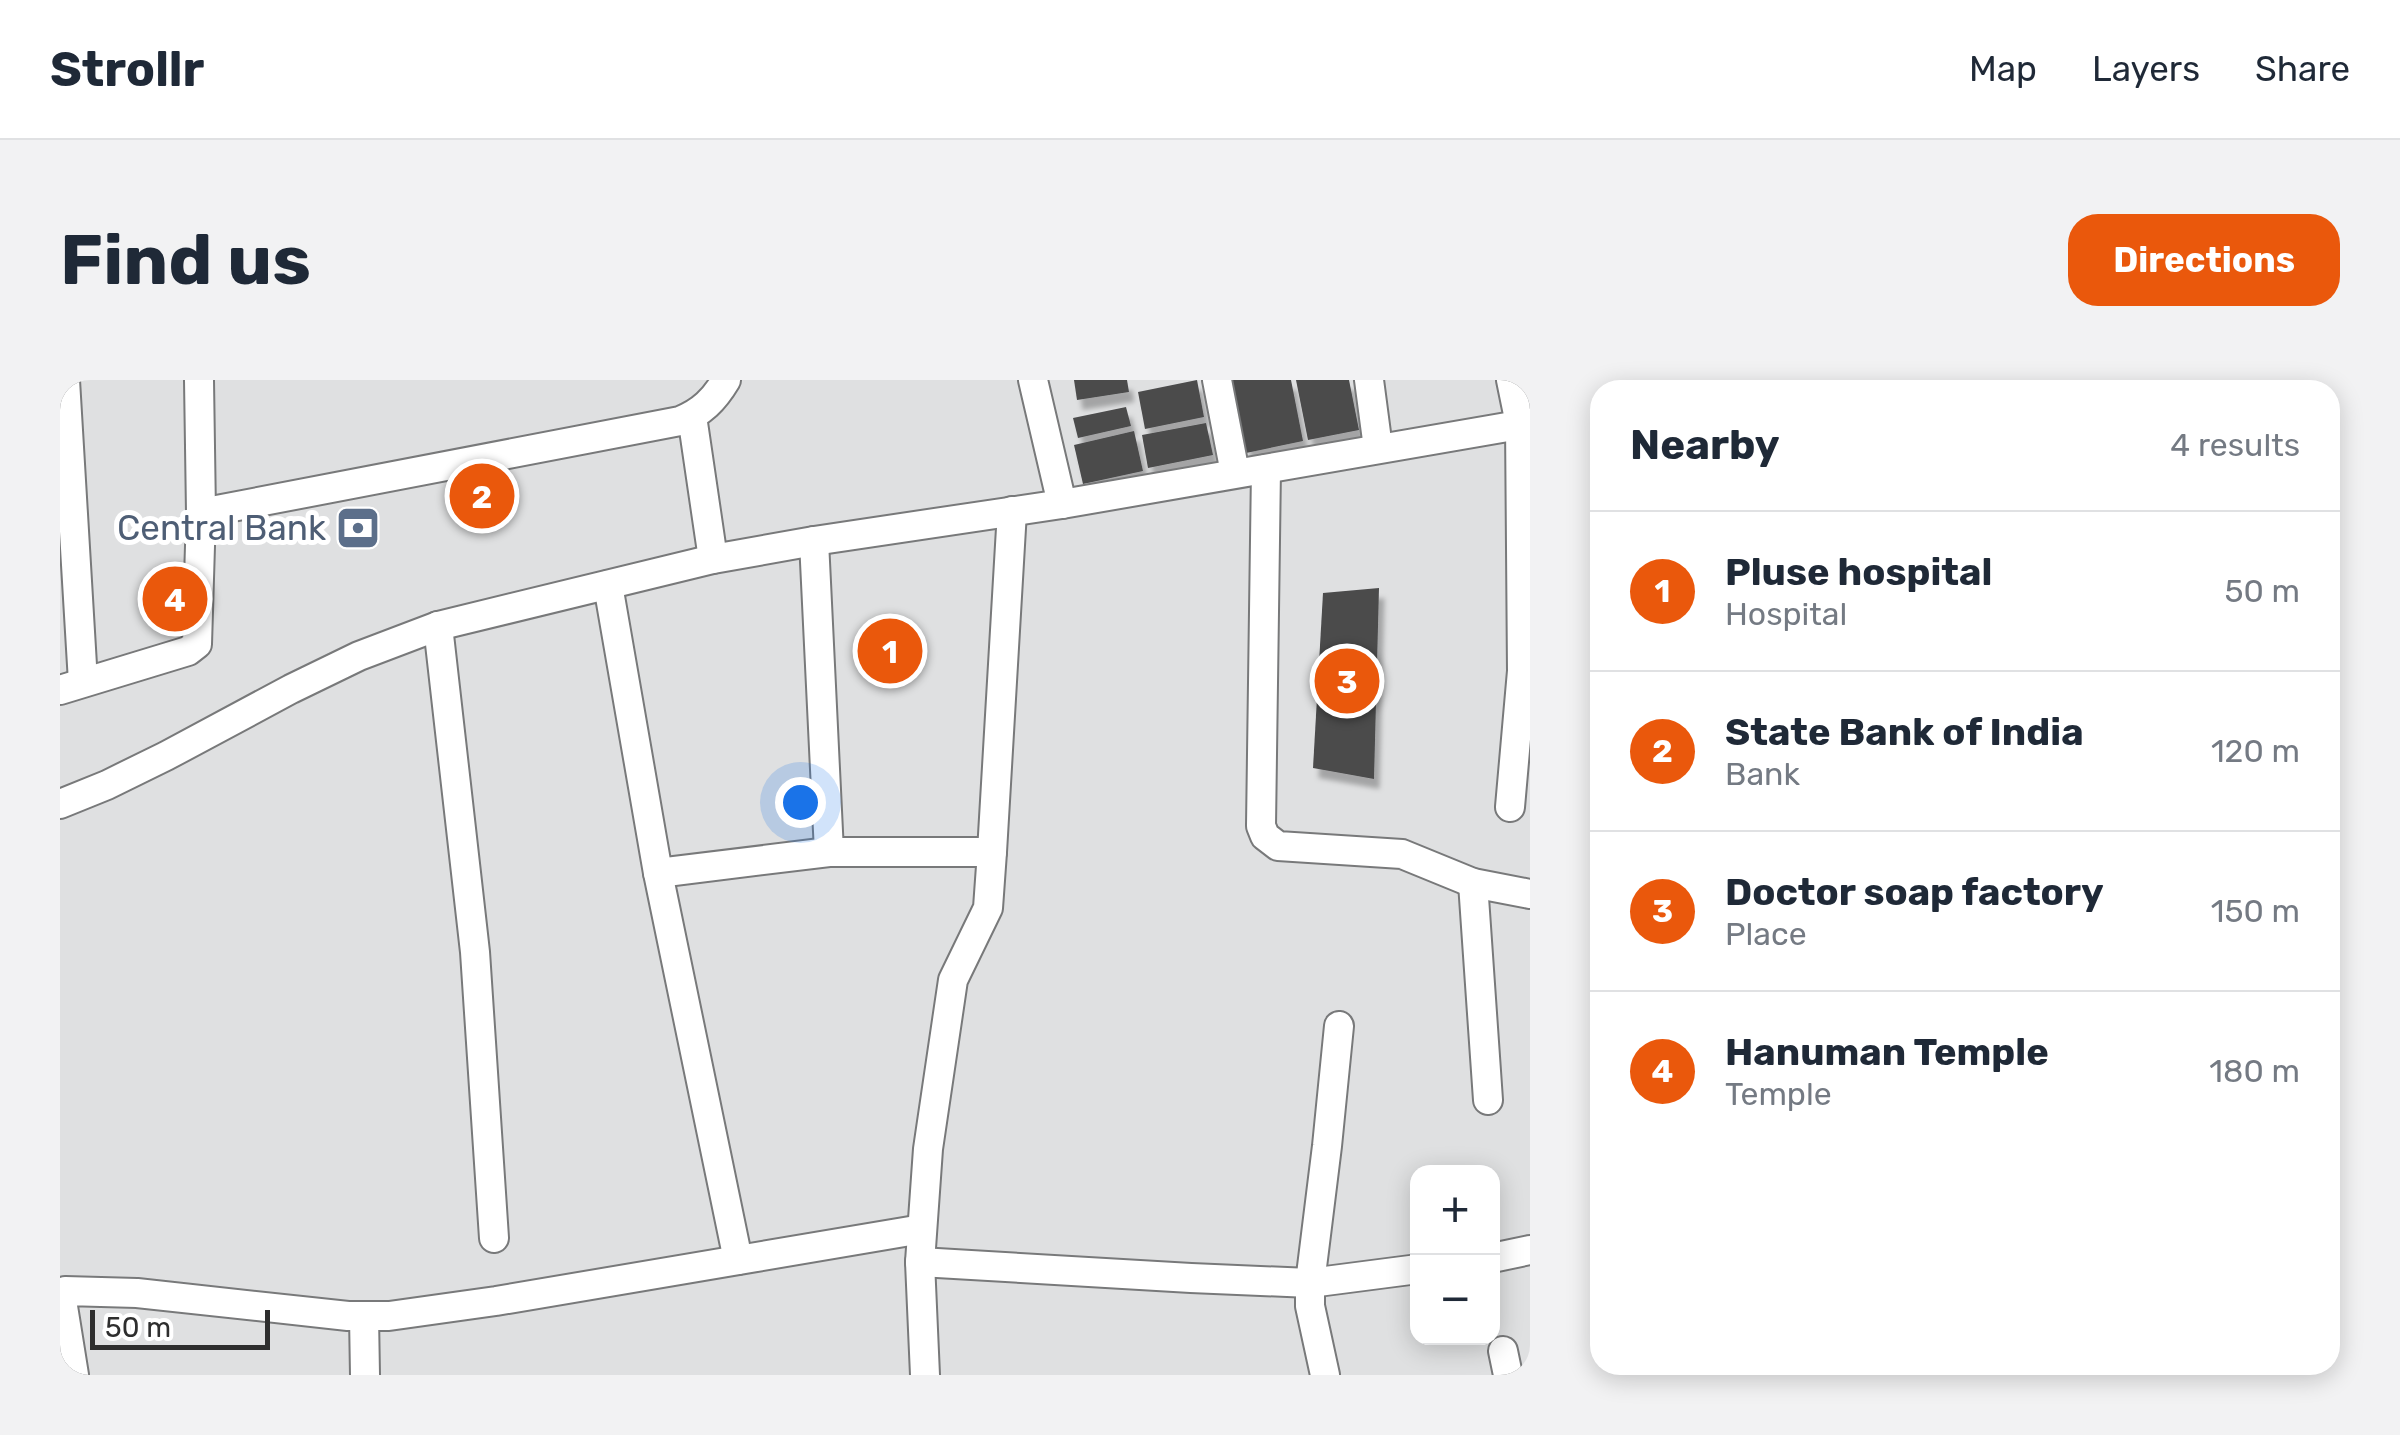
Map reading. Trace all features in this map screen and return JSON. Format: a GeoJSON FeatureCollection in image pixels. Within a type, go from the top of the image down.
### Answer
{"type":"FeatureCollection","features":[{"type":"Feature","properties":{"kind":"street"},"geometry":{"type":"LineString","coordinates":[[65,380],[72,686],[197,644],[201,514],[199,380]]}},
{"type":"Feature","properties":{"kind":"street"},"geometry":{"type":"LineString","coordinates":[[201,514],[680,421],[714,400],[726,380]]}},
{"type":"Feature","properties":{"kind":"street"},"geometry":{"type":"LineString","coordinates":[[1033,380],[1062,504]]}},
{"type":"Feature","properties":{"kind":"street"},"geometry":{"type":"LineString","coordinates":[[1217,380],[1235,473]]}},
{"type":"Feature","properties":{"kind":"street"},"geometry":{"type":"LineString","coordinates":[[1369,380],[1378,448]]}},
{"type":"Feature","properties":{"kind":"street"},"geometry":{"type":"LineString","coordinates":[[1510,807],[1522,671],[1525,423],[1512,380]]}},
{"type":"Feature","properties":{"kind":"street"},"geometry":{"type":"LineString","coordinates":[[692,416],[713,559]]}},
{"type":"Feature","properties":{"kind":"street"},"geometry":{"type":"LineString","coordinates":[[60,804],[166,756],[342,664],[438,626],[713,559],[1062,504],[1525,423]]}},
{"type":"Feature","properties":{"kind":"street"},"geometry":{"type":"LineString","coordinates":[[1266,469],[1261,826],[1265,836],[1278,846],[1402,854],[1473,883],[1530,894]]}},
{"type":"Feature","properties":{"kind":"street"},"geometry":{"type":"LineString","coordinates":[[925,1375],[920,1262],[928,1149],[953,980],[988,908],[1012,511]]}},
{"type":"Feature","properties":{"kind":"street"},"geometry":{"type":"LineString","coordinates":[[814,541],[829,852]]}},
{"type":"Feature","properties":{"kind":"street"},"geometry":{"type":"LineString","coordinates":[[608,584],[658,873],[738,1260]]}},
{"type":"Feature","properties":{"kind":"street"},"geometry":{"type":"LineString","coordinates":[[438,626],[475,952],[494,1238]]}},
{"type":"Feature","properties":{"kind":"street"},"geometry":{"type":"LineString","coordinates":[[658,873],[829,852],[992,852]]}},
{"type":"Feature","properties":{"kind":"street"},"geometry":{"type":"LineString","coordinates":[[1473,883],[1488,1100]]}},
{"type":"Feature","properties":{"kind":"street"},"geometry":{"type":"LineString","coordinates":[[1325,1375],[1310,1306],[1311,1268],[1338,1026]]}},
{"type":"Feature","properties":{"kind":"street"},"geometry":{"type":"LineString","coordinates":[[74,1375],[62,1304],[64,1291],[137,1293],[364,1345],[388,1316],[922,1229]]}},
{"type":"Feature","properties":{"kind":"street"},"geometry":{"type":"LineString","coordinates":[[1500,1256],[1530,1250]]}},
{"type":"Feature","properties":{"kind":"street"},"geometry":{"type":"LineString","coordinates":[[920,1262],[1190,1278],[1311,1268],[1410,1269]]}},
{"type":"Feature","properties":{"kind":"building"},"geometry":{"type":"Polygon","coordinates":[[[1074,380],[1127,380],[1129,392],[1077,400],[1074,380]]]}},
{"type":"Feature","properties":{"kind":"building"},"geometry":{"type":"Polygon","coordinates":[[[1197,380],[1204,417],[1145,429],[1138,392],[1197,380]]]}},
{"type":"Feature","properties":{"kind":"building"},"geometry":{"type":"Polygon","coordinates":[[[1231,380],[1291,380],[1303,441],[1246,453],[1231,380]]]}},
{"type":"Feature","properties":{"kind":"building"},"geometry":{"type":"Polygon","coordinates":[[[1296,380],[1349,380],[1359,430],[1308,440],[1296,380]]]}},
{"type":"Feature","properties":{"kind":"building"},"geometry":{"type":"Polygon","coordinates":[[[1126,407],[1131,426],[1078,438],[1073,418],[1126,407]]]}},
{"type":"Feature","properties":{"kind":"building"},"geometry":{"type":"Polygon","coordinates":[[[1206,423],[1213,455],[1148,468],[1142,435],[1206,423]]]}},
{"type":"Feature","properties":{"kind":"building"},"geometry":{"type":"Polygon","coordinates":[[[1134,431],[1143,471],[1083,484],[1074,445],[1134,431]]]}},
{"type":"Feature","properties":{"kind":"building"},"geometry":{"type":"Polygon","coordinates":[[[1379,588],[1374,779],[1313,768],[1323,593],[1379,588]]]}},
{"type":"Feature","properties":{"kind":"place","name":"State Bank of India"},"geometry":{"type":"Point","coordinates":[482,496]}},
{"type":"Feature","properties":{"kind":"place","name":"Central Bank"},"geometry":{"type":"Point","coordinates":[358,528]}},
{"type":"Feature","properties":{"kind":"place","name":"Hanuman Temple"},"geometry":{"type":"Point","coordinates":[175,599]}},
{"type":"Feature","properties":{"kind":"place","name":"Pluse hospital"},"geometry":{"type":"Point","coordinates":[890,651]}},
{"type":"Feature","properties":{"kind":"place","name":"Doctor soap factory"},"geometry":{"type":"Point","coordinates":[1347,681]}}]}
